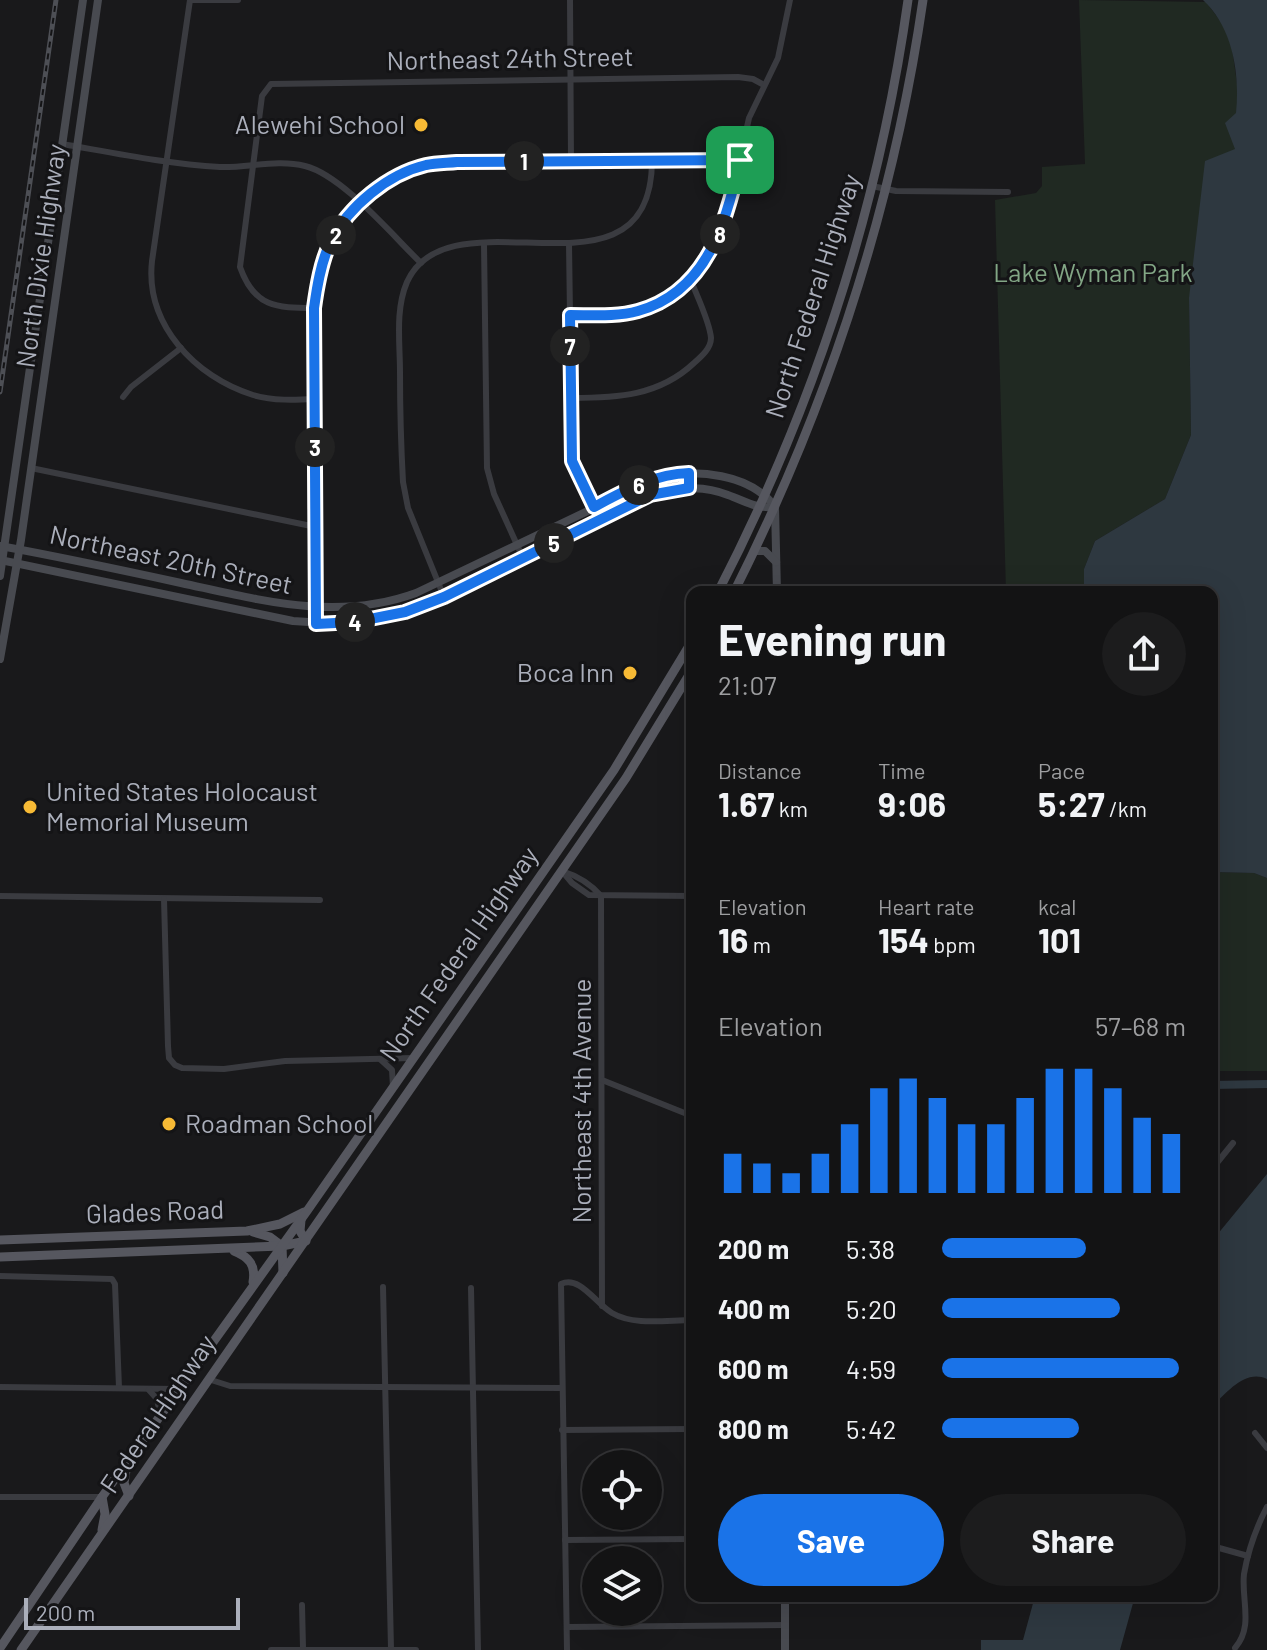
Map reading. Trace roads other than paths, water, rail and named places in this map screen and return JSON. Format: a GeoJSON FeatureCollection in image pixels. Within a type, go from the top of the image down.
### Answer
{"type":"FeatureCollection","features":[{"type":"Feature","properties":{"kind":"main road","name":"North Federal Highway"},"geometry":{"type":"LineString","coordinates":[[721,586],[766,494],[813,377],[865,214],[895,84],[908,0]]}},
{"type":"Feature","properties":{"kind":"main road","name":"North Federal Highway"},"geometry":{"type":"LineString","coordinates":[[737,586],[775,507],[835,358],[875,232],[908,89],[923,0]]}},
{"type":"Feature","properties":{"kind":"main road"},"geometry":{"type":"LineString","coordinates":[[865,214],[871,217],[875,232]]}},
{"type":"Feature","properties":{"kind":"main road","name":"North Federal Highway"},"geometry":{"type":"LineString","coordinates":[[253,1285],[614,770],[686,651]]}},
{"type":"Feature","properties":{"kind":"main road","name":"North Federal Highway"},"geometry":{"type":"LineString","coordinates":[[333,1204],[626,778],[686,680]]}},
{"type":"Feature","properties":{"kind":"main road"},"geometry":{"type":"LineString","coordinates":[[666,686],[668,712]]}},
{"type":"Feature","properties":{"kind":"main road"},"geometry":{"type":"LineString","coordinates":[[562,871],[560,858],[563,843]]}},
{"type":"Feature","properties":{"kind":"main road"},"geometry":{"type":"LineString","coordinates":[[547,891],[551,876],[549,864]]}},
{"type":"Feature","properties":{"kind":"main road"},"geometry":{"type":"LineString","coordinates":[[402,1075],[406,1094]]}},
{"type":"Feature","properties":{"kind":"main road","name":"Federal Highway"},"geometry":{"type":"LineString","coordinates":[[21,1650],[333,1204]]}},
{"type":"Feature","properties":{"kind":"main road"},"geometry":{"type":"LineString","coordinates":[[304,1215],[300,1231],[306,1241]]}},
{"type":"Feature","properties":{"kind":"main road","name":"Glades Road"},"geometry":{"type":"LineString","coordinates":[[0,1240],[247,1231],[304,1215]]}},
{"type":"Feature","properties":{"kind":"main road"},"geometry":{"type":"LineString","coordinates":[[247,1231],[270,1237],[282,1246],[283,1273]]}},
{"type":"Feature","properties":{"kind":"main road","name":"Glades Road"},"geometry":{"type":"LineString","coordinates":[[0,1257],[232,1250],[306,1241]]}},
{"type":"Feature","properties":{"kind":"main road"},"geometry":{"type":"LineString","coordinates":[[232,1250],[251,1262],[253,1285]]}},
{"type":"Feature","properties":{"kind":"main road","name":"Federal Highway"},"geometry":{"type":"LineString","coordinates":[[0,1648],[88,1517],[253,1285]]}},
{"type":"Feature","properties":{"kind":"main road"},"geometry":{"type":"LineString","coordinates":[[128,1460],[124,1483],[129,1496]]}},
{"type":"Feature","properties":{"kind":"main road"},"geometry":{"type":"LineString","coordinates":[[100,1537],[105,1514],[102,1497]]}},
{"type":"Feature","properties":{"kind":"street","name":"North Dixie Highway"},"geometry":{"type":"LineString","coordinates":[[0,576],[83,0]]}},
{"type":"Feature","properties":{"kind":"street","name":"North Dixie Highway"},"geometry":{"type":"LineString","coordinates":[[0,659],[17,563],[98,0]]}},
{"type":"Feature","properties":{"kind":"street"},"geometry":{"type":"LineString","coordinates":[[238,0],[190,0],[150,282],[159,314],[181,348],[204,371],[245,392],[270,399],[315,399]]}},
{"type":"Feature","properties":{"kind":"street"},"geometry":{"type":"LineString","coordinates":[[570,0],[571,161]]}},
{"type":"Feature","properties":{"kind":"street"},"geometry":{"type":"LineString","coordinates":[[570,315],[638,311],[665,299],[690,278],[710,253],[724,224],[749,118],[778,58],[790,0]]}},
{"type":"Feature","properties":{"kind":"street","name":"Northeast 24th Street"},"geometry":{"type":"LineString","coordinates":[[252,165],[262,96],[271,84],[278,82],[738,77],[753,79],[764,85]]}},
{"type":"Feature","properties":{"kind":"street"},"geometry":{"type":"LineString","coordinates":[[62,144],[216,167],[270,163],[305,166],[337,182],[421,263]]}},
{"type":"Feature","properties":{"kind":"street"},"geometry":{"type":"LineString","coordinates":[[444,597],[408,508],[403,482],[399,317],[409,279],[421,263],[451,246],[569,243],[600,240],[613,234],[639,212],[649,192],[652,160]]}},
{"type":"Feature","properties":{"kind":"street"},"geometry":{"type":"LineString","coordinates":[[316,624],[314,308],[331,241],[360,204],[377,189],[425,166],[457,162],[740,160]]}},
{"type":"Feature","properties":{"kind":"street"},"geometry":{"type":"LineString","coordinates":[[252,165],[240,255],[244,278],[256,295],[270,304],[314,308]]}},
{"type":"Feature","properties":{"kind":"street"},"geometry":{"type":"LineString","coordinates":[[872,186],[886,190],[1008,192]]}},
{"type":"Feature","properties":{"kind":"street"},"geometry":{"type":"LineString","coordinates":[[569,243],[572,461],[600,520]]}},
{"type":"Feature","properties":{"kind":"street"},"geometry":{"type":"LineString","coordinates":[[484,244],[487,468],[494,494],[523,558]]}},
{"type":"Feature","properties":{"kind":"street"},"geometry":{"type":"LineString","coordinates":[[571,398],[623,397],[651,390],[677,377],[700,358],[709,347],[710,333],[690,278]]}},
{"type":"Feature","properties":{"kind":"street"},"geometry":{"type":"LineString","coordinates":[[35,334],[50,336]]}},
{"type":"Feature","properties":{"kind":"street"},"geometry":{"type":"LineString","coordinates":[[123,397],[131,387],[181,348]]}},
{"type":"Feature","properties":{"kind":"street"},"geometry":{"type":"LineString","coordinates":[[31,468],[316,527]]}},
{"type":"Feature","properties":{"kind":"street"},"geometry":{"type":"LineString","coordinates":[[689,473],[689,488]]}},
{"type":"Feature","properties":{"kind":"street","name":"Northeast 20th Street"},"geometry":{"type":"LineString","coordinates":[[2,546],[288,606],[343,609],[379,605],[416,593],[647,481],[689,473],[724,477],[766,494]]}},
{"type":"Feature","properties":{"kind":"street","name":"Northeast 20th Street"},"geometry":{"type":"LineString","coordinates":[[1,560],[316,624],[382,619],[444,597],[650,495],[689,488],[718,491],[759,509]]}},
{"type":"Feature","properties":{"kind":"street"},"geometry":{"type":"LineString","coordinates":[[766,494],[775,507],[777,586]]}},
{"type":"Feature","properties":{"kind":"street"},"geometry":{"type":"LineString","coordinates":[[759,509],[775,507]]}},
{"type":"Feature","properties":{"kind":"street"},"geometry":{"type":"LineString","coordinates":[[755,551],[765,551],[776,562]]}},
{"type":"Feature","properties":{"kind":"street"},"geometry":{"type":"LineString","coordinates":[[132,589],[134,573]]}},
{"type":"Feature","properties":{"kind":"street"},"geometry":{"type":"LineString","coordinates":[[614,770],[626,778]]}},
{"type":"Feature","properties":{"kind":"street"},"geometry":{"type":"LineString","coordinates":[[562,871],[589,895],[686,896]]}},
{"type":"Feature","properties":{"kind":"street"},"geometry":{"type":"LineString","coordinates":[[0,896],[320,900]]}},
{"type":"Feature","properties":{"kind":"street","name":"Northeast 4th Avenue"},"geometry":{"type":"LineString","coordinates":[[601,896],[602,1306]]}},
{"type":"Feature","properties":{"kind":"street"},"geometry":{"type":"LineString","coordinates":[[164,899],[168,1046],[169,1058],[175,1065],[208,1069],[285,1061],[414,1058]]}},
{"type":"Feature","properties":{"kind":"street"},"geometry":{"type":"LineString","coordinates":[[381,1060],[392,1070],[393,1087]]}},
{"type":"Feature","properties":{"kind":"street"},"geometry":{"type":"LineString","coordinates":[[602,1080],[686,1114]]}},
{"type":"Feature","properties":{"kind":"street"},"geometry":{"type":"LineString","coordinates":[[1218,1162],[1233,1143]]}},
{"type":"Feature","properties":{"kind":"street"},"geometry":{"type":"LineString","coordinates":[[0,1276],[112,1279],[115,1284],[119,1388]]}},
{"type":"Feature","properties":{"kind":"street"},"geometry":{"type":"LineString","coordinates":[[567,1650],[559,1290],[565,1281],[576,1284],[619,1317],[686,1320]]}},
{"type":"Feature","properties":{"kind":"street"},"geometry":{"type":"LineString","coordinates":[[383,1287],[391,1649]]}},
{"type":"Feature","properties":{"kind":"street"},"geometry":{"type":"LineString","coordinates":[[471,1288],[478,1650]]}},
{"type":"Feature","properties":{"kind":"street"},"geometry":{"type":"LineString","coordinates":[[208,1379],[230,1386],[561,1388]]}},
{"type":"Feature","properties":{"kind":"street"},"geometry":{"type":"LineString","coordinates":[[0,1387],[178,1389]]}},
{"type":"Feature","properties":{"kind":"street"},"geometry":{"type":"LineString","coordinates":[[146,1388],[155,1396],[160,1414]]}},
{"type":"Feature","properties":{"kind":"street"},"geometry":{"type":"LineString","coordinates":[[562,1430],[686,1429]]}},
{"type":"Feature","properties":{"kind":"street"},"geometry":{"type":"LineString","coordinates":[[1255,1433],[1267,1448]]}},
{"type":"Feature","properties":{"kind":"street"},"geometry":{"type":"LineString","coordinates":[[0,1497],[102,1497]]}},
{"type":"Feature","properties":{"kind":"street"},"geometry":{"type":"LineString","coordinates":[[74,1497],[84,1505],[88,1517]]}},
{"type":"Feature","properties":{"kind":"street"},"geometry":{"type":"LineString","coordinates":[[1234,1649],[1246,1627],[1244,1581],[1248,1556],[1267,1507]]}},
{"type":"Feature","properties":{"kind":"street"},"geometry":{"type":"LineString","coordinates":[[565,1540],[686,1539]]}},
{"type":"Feature","properties":{"kind":"street"},"geometry":{"type":"LineString","coordinates":[[1218,1548],[1248,1556]]}},
{"type":"Feature","properties":{"kind":"street"},"geometry":{"type":"LineString","coordinates":[[785,1602],[785,1650]]}},
{"type":"Feature","properties":{"kind":"street"},"geometry":{"type":"LineString","coordinates":[[302,1605],[303,1648]]}},
{"type":"Feature","properties":{"kind":"street"},"geometry":{"type":"LineString","coordinates":[[567,1627],[785,1625]]}},
{"type":"Feature","properties":{"kind":"street"},"geometry":{"type":"LineString","coordinates":[[272,1650],[416,1650]]}},
{"type":"Feature","properties":{"kind":"waterway"},"geometry":{"type":"LineString","coordinates":[[1218,1085],[1267,1084]]}},
{"type":"Feature","properties":{"kind":"railway"},"geometry":{"type":"LineString","coordinates":[[0,392],[56,0]]}},
{"type":"Feature","properties":{"kind":"place","name":"Alewehi School"},"geometry":{"type":"Point","coordinates":[421,125]}},
{"type":"Feature","properties":{"kind":"place","name":"Boca Inn"},"geometry":{"type":"Point","coordinates":[630,673]}},
{"type":"Feature","properties":{"kind":"place","name":"United States Holocaust Memorial Museum"},"geometry":{"type":"Point","coordinates":[30,807]}},
{"type":"Feature","properties":{"kind":"place","name":"Roadman School"},"geometry":{"type":"Point","coordinates":[169,1124]}},
{"type":"Feature","properties":{"kind":"park label","name":"Lake Wyman Park"},"geometry":{"type":"Point","coordinates":[1093,273]}}]}
